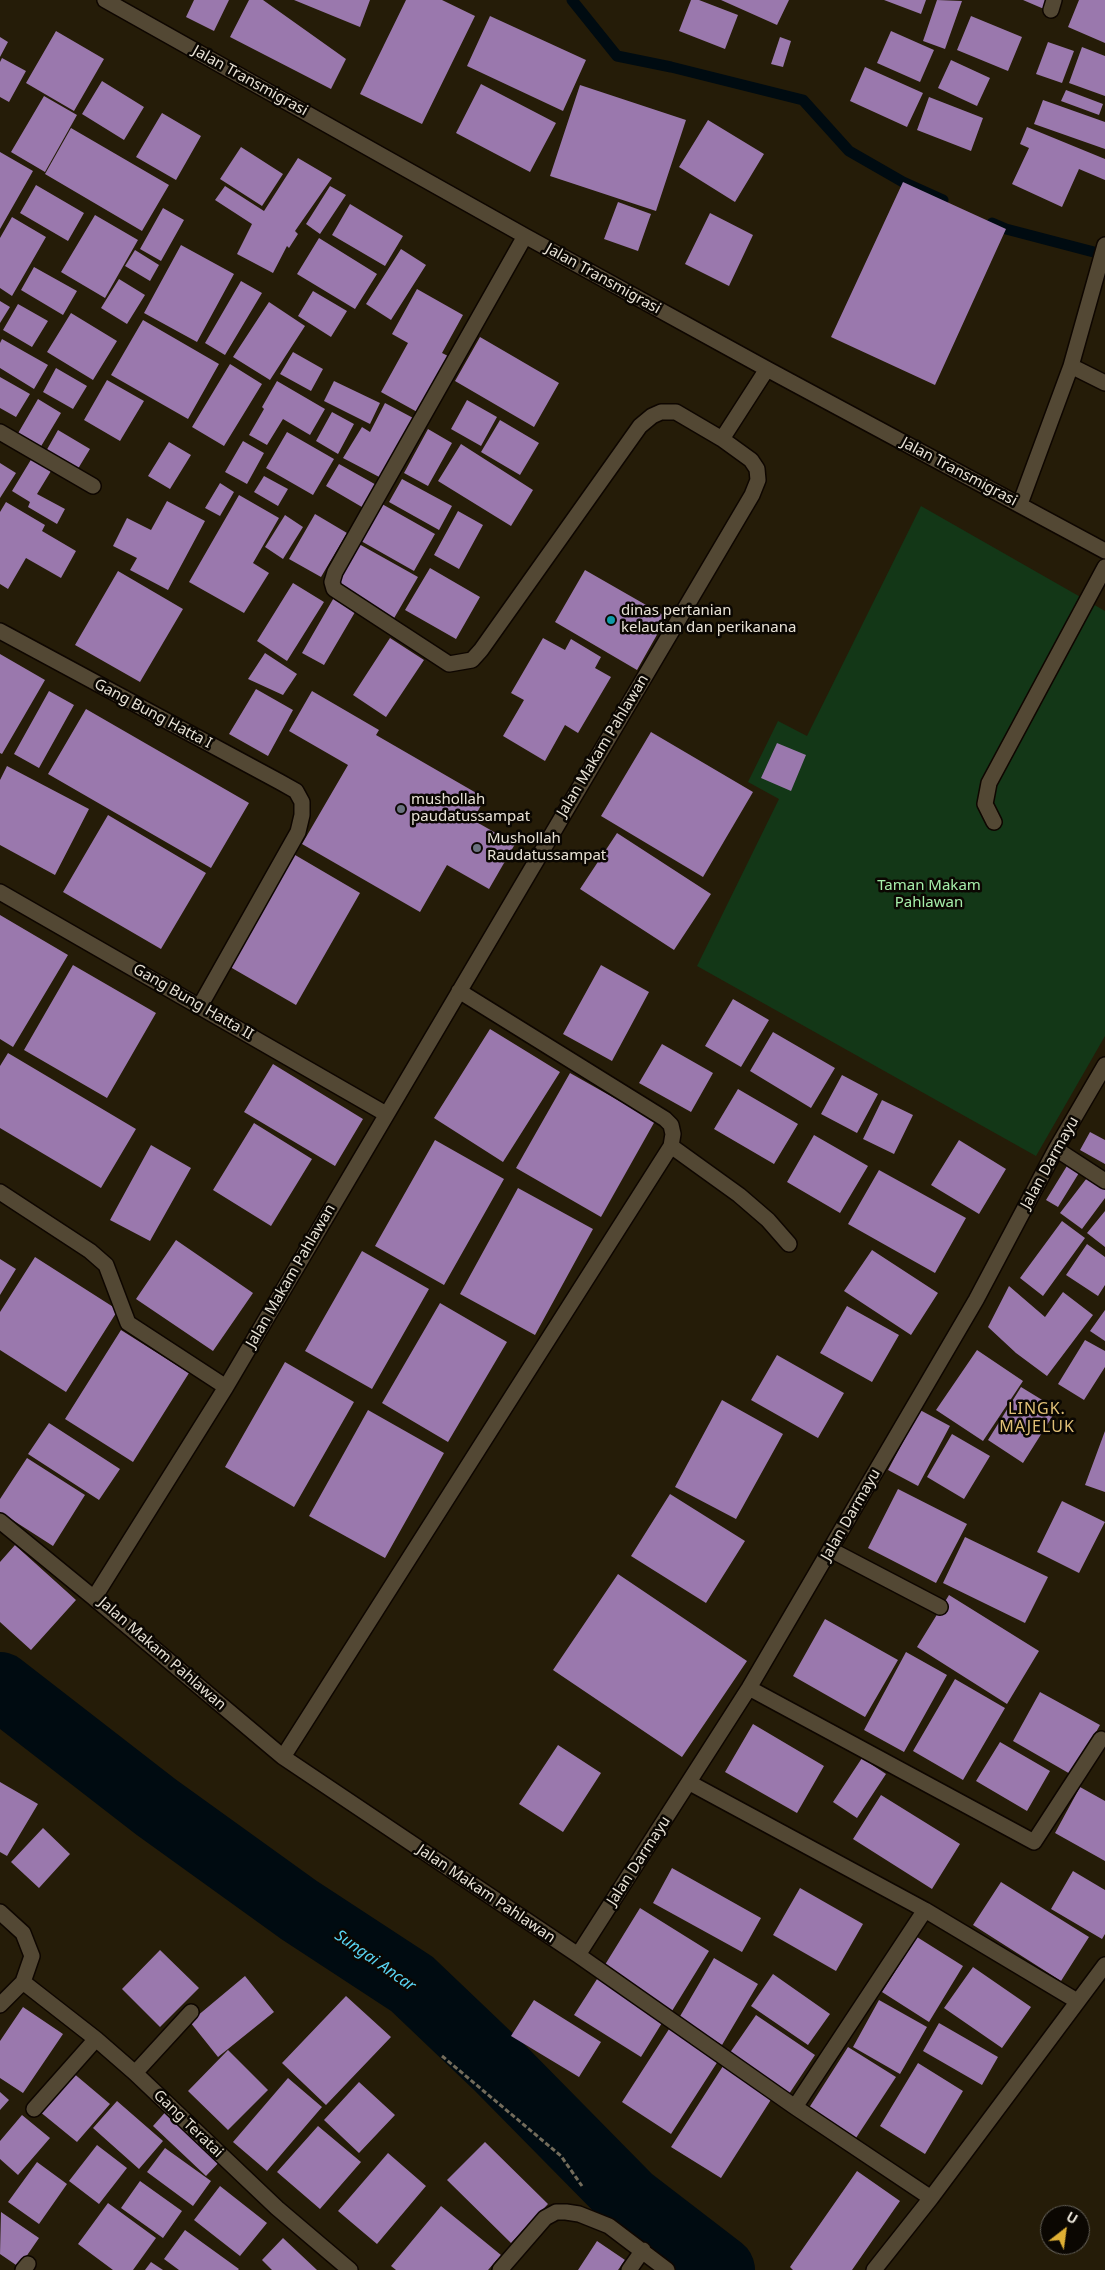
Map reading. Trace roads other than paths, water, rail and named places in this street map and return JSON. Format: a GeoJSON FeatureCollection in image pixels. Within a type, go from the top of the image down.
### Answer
{"type":"FeatureCollection","features":[{"type":"Feature","properties":{"kind":"street","name":"Jalan Transmigrasi"},"geometry":{"type":"LineString","coordinates":[[105,0],[525,236],[1105,551]]}},
{"type":"Feature","properties":{"kind":"street","name":"Jalan Makam Pahlawan"},"geometry":{"type":"LineString","coordinates":[[525,236],[335,572],[332,582],[334,589],[449,664],[472,660],[640,426],[652,416],[661,412],[676,412],[722,439],[751,460],[757,468],[758,480],[752,495],[226,1387],[94,1598],[283,1757],[578,1955],[795,2107],[931,2198]]}},
{"type":"Feature","properties":{"kind":"street"},"geometry":{"type":"LineString","coordinates":[[1020,504],[1071,366],[1105,245]]}},
{"type":"Feature","properties":{"kind":"street"},"geometry":{"type":"LineString","coordinates":[[1071,366],[1105,384]]}},
{"type":"Feature","properties":{"kind":"street"},"geometry":{"type":"LineString","coordinates":[[722,439],[767,369]]}},
{"type":"Feature","properties":{"kind":"street"},"geometry":{"type":"LineString","coordinates":[[0,432],[93,486]]}},
{"type":"Feature","properties":{"kind":"street"},"geometry":{"type":"LineString","coordinates":[[994,822],[985,804],[989,783],[1105,567]]}},
{"type":"Feature","properties":{"kind":"street","name":"Gang Bung Hatta I"},"geometry":{"type":"LineString","coordinates":[[0,631],[20,644],[280,782],[296,792],[302,802],[302,815],[298,832],[200,1006]]}},
{"type":"Feature","properties":{"kind":"street","name":"Gang Bung Hatta II"},"geometry":{"type":"LineString","coordinates":[[0,892],[386,1114]]}},
{"type":"Feature","properties":{"kind":"street"},"geometry":{"type":"LineString","coordinates":[[283,1757],[671,1146],[674,1134],[671,1125],[665,1119],[459,991]]}},
{"type":"Feature","properties":{"kind":"street","name":"Jalan Darmayu"},"geometry":{"type":"LineString","coordinates":[[578,1955],[690,1783],[831,1550],[976,1300],[1056,1149],[1105,1065]]}},
{"type":"Feature","properties":{"kind":"street"},"geometry":{"type":"LineString","coordinates":[[671,1146],[739,1195],[768,1220],[789,1244]]}},
{"type":"Feature","properties":{"kind":"street"},"geometry":{"type":"LineString","coordinates":[[1056,1149],[1105,1181]]}},
{"type":"Feature","properties":{"kind":"street"},"geometry":{"type":"LineString","coordinates":[[0,1192],[90,1251],[106,1265],[128,1323],[226,1387]]}},
{"type":"Feature","properties":{"kind":"street"},"geometry":{"type":"LineString","coordinates":[[0,1521],[94,1598]]}},
{"type":"Feature","properties":{"kind":"street"},"geometry":{"type":"LineString","coordinates":[[831,1550],[940,1607]]}},
{"type":"Feature","properties":{"kind":"street"},"geometry":{"type":"LineString","coordinates":[[749,1688],[1034,1842],[1101,1739]]}},
{"type":"Feature","properties":{"kind":"street"},"geometry":{"type":"LineString","coordinates":[[690,1783],[925,1910],[1077,2001]]}},
{"type":"Feature","properties":{"kind":"street"},"geometry":{"type":"LineString","coordinates":[[795,2107],[925,1910]]}},
{"type":"Feature","properties":{"kind":"street"},"geometry":{"type":"LineString","coordinates":[[0,1912],[23,1933],[31,1949],[30,1965],[23,1982],[0,2005]]}},
{"type":"Feature","properties":{"kind":"street"},"geometry":{"type":"LineString","coordinates":[[874,2270],[931,2198],[1105,1965]]}},
{"type":"Feature","properties":{"kind":"street","name":"Gang Teratai"},"geometry":{"type":"LineString","coordinates":[[23,1982],[96,2039],[135,2073],[277,2208],[350,2270]]}},
{"type":"Feature","properties":{"kind":"street"},"geometry":{"type":"LineString","coordinates":[[135,2073],[191,2012]]}},
{"type":"Feature","properties":{"kind":"street"},"geometry":{"type":"LineString","coordinates":[[34,2109],[96,2039]]}},
{"type":"Feature","properties":{"kind":"street"},"geometry":{"type":"LineString","coordinates":[[500,2270],[545,2218],[556,2212],[589,2217],[609,2226],[667,2270]]}},
{"type":"Feature","properties":{"kind":"street"},"geometry":{"type":"LineString","coordinates":[[630,2270],[643,2250]]}},
{"type":"Feature","properties":{"kind":"waterway"},"geometry":{"type":"LineString","coordinates":[[572,0],[617,56],[671,67],[803,100],[849,151],[903,182],[943,200]]}},
{"type":"Feature","properties":{"kind":"waterway"},"geometry":{"type":"LineString","coordinates":[[992,223],[1006,229],[1105,255]]}},
{"type":"Feature","properties":{"kind":"waterway","name":"Sungai Ancar"},"geometry":{"type":"LineString","coordinates":[[0,1686],[156,1807],[299,1910],[412,1984],[498,2066],[630,2200],[721,2270]]}},
{"type":"Feature","properties":{"kind":"place","name":"dinas pertanian kelautan dan perikanana"},"geometry":{"type":"Point","coordinates":[611,620]}},
{"type":"Feature","properties":{"kind":"place","name":"mushollah paudatussampat"},"geometry":{"type":"Point","coordinates":[401,809]}},
{"type":"Feature","properties":{"kind":"place","name":"Mushollah Raudatussampat"},"geometry":{"type":"Point","coordinates":[477,848]}},
{"type":"Feature","properties":{"kind":"district","name":"LINGK. MAJELUK"},"geometry":{"type":"Point","coordinates":[1037,1418]}},
{"type":"Feature","properties":{"kind":"park label","name":"Taman Makam Pahlawan"},"geometry":{"type":"Point","coordinates":[929,894]}}]}
